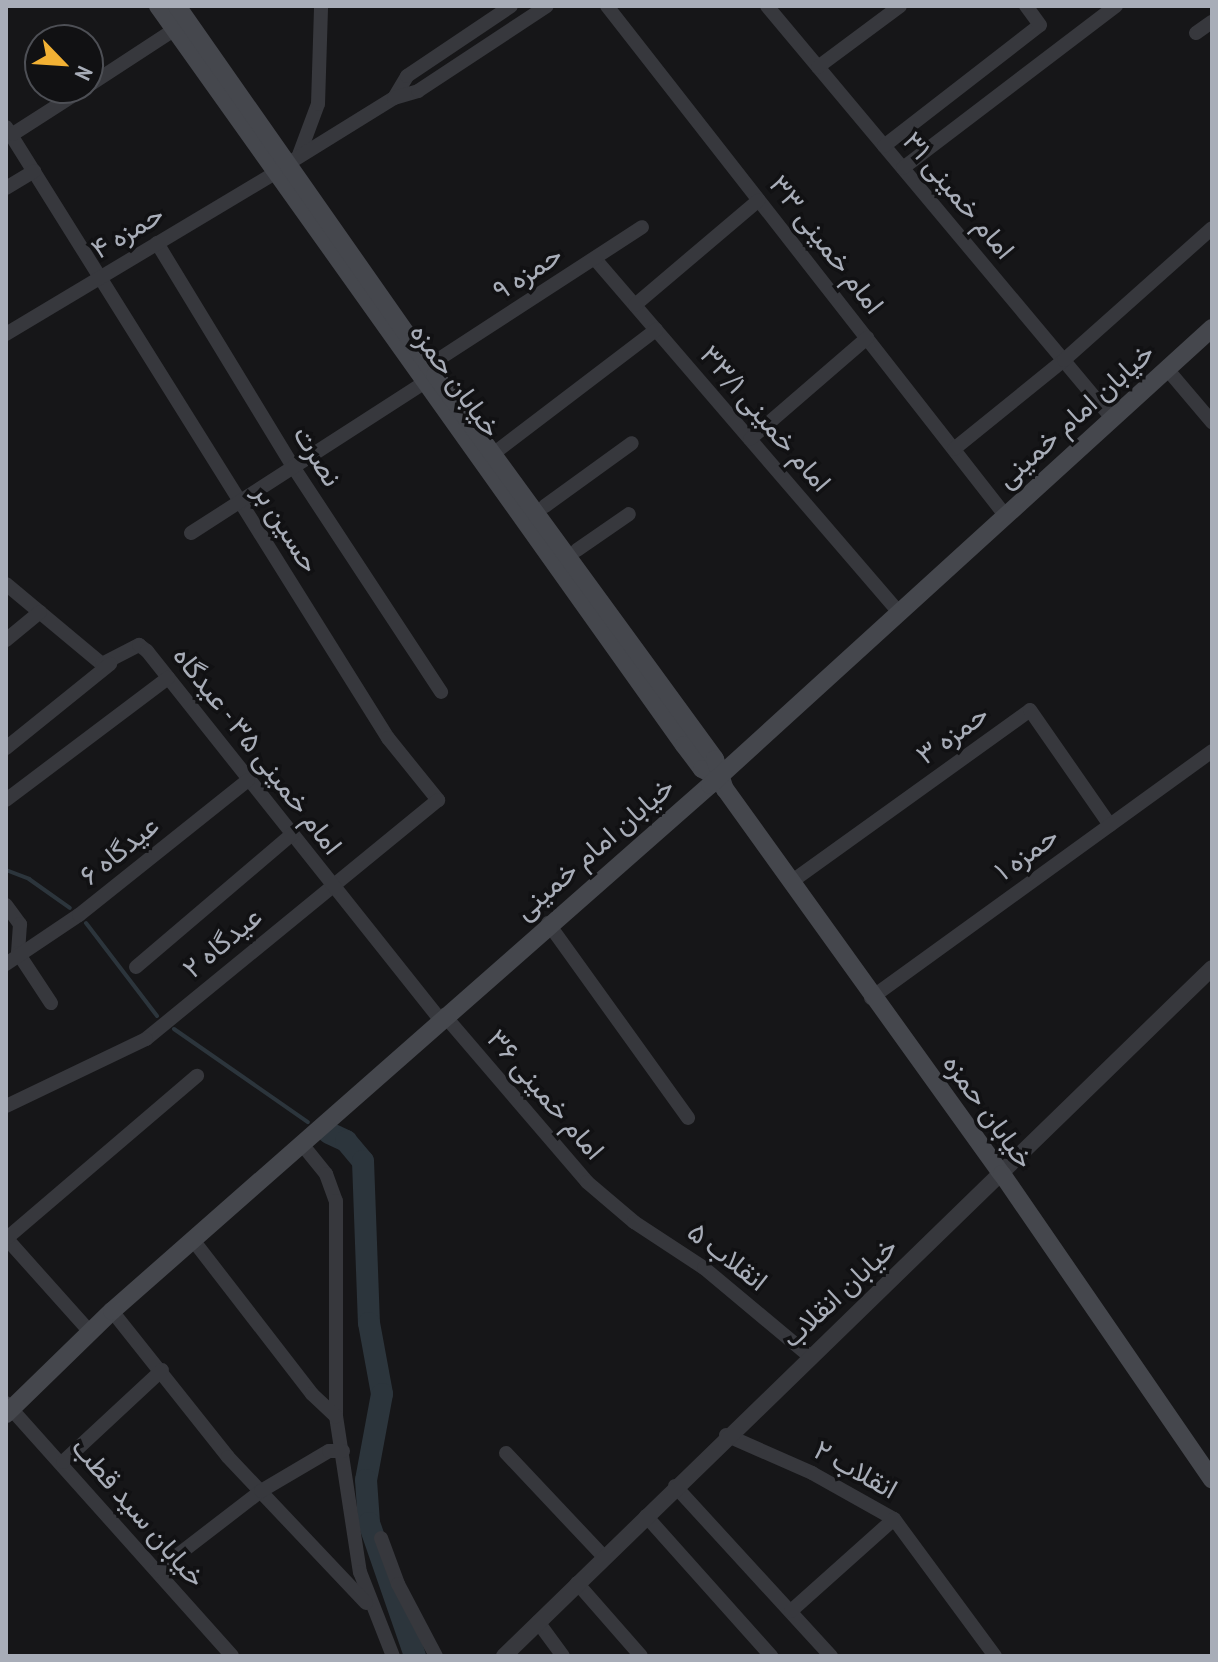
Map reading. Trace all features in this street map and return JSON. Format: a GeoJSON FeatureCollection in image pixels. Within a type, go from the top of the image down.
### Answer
{"type":"FeatureCollection","features":[{"type":"Feature","properties":{"kind":"main road","name":"خیابان حمزه"},"geometry":{"type":"LineString","coordinates":[[158,6],[288,164]]}},
{"type":"Feature","properties":{"kind":"main road","name":"خیابان حمزه"},"geometry":{"type":"LineString","coordinates":[[177,6],[432,372],[684,745],[702,769],[718,778],[871,998],[1002,1174],[1212,1480]]}},
{"type":"Feature","properties":{"kind":"main road","name":"خیابان امام خمینی"},"geometry":{"type":"LineString","coordinates":[[7,1408],[548,923],[718,778],[897,610],[1212,328]]}},
{"type":"Feature","properties":{"kind":"main road","name":"خیابان حمزه"},"geometry":{"type":"LineString","coordinates":[[432,372],[715,759],[718,778]]}},
{"type":"Feature","properties":{"kind":"street"},"geometry":{"type":"LineString","coordinates":[[288,164],[318,104],[321,6]]}},
{"type":"Feature","properties":{"kind":"street"},"geometry":{"type":"LineString","coordinates":[[394,98],[407,76],[511,6]]}},
{"type":"Feature","properties":{"kind":"street"},"geometry":{"type":"LineString","coordinates":[[394,98],[418,91],[547,6]]}},
{"type":"Feature","properties":{"kind":"street","name":"امام خمینی ۳۳"},"geometry":{"type":"LineString","coordinates":[[607,6],[1005,515]]}},
{"type":"Feature","properties":{"kind":"street","name":"امام خمینی ۳۱"},"geometry":{"type":"LineString","coordinates":[[767,6],[1111,417]]}},
{"type":"Feature","properties":{"kind":"street"},"geometry":{"type":"LineString","coordinates":[[818,67],[900,6]]}},
{"type":"Feature","properties":{"kind":"street"},"geometry":{"type":"LineString","coordinates":[[884,146],[1040,25],[1026,6]]}},
{"type":"Feature","properties":{"kind":"street"},"geometry":{"type":"LineString","coordinates":[[903,168],[1057,47],[1116,6]]}},
{"type":"Feature","properties":{"kind":"street"},"geometry":{"type":"LineString","coordinates":[[1196,33],[1212,22]]}},
{"type":"Feature","properties":{"kind":"street"},"geometry":{"type":"LineString","coordinates":[[104,75],[175,29]]}},
{"type":"Feature","properties":{"kind":"street","name":"حمزه ۴"},"geometry":{"type":"LineString","coordinates":[[6,334],[394,98]]}},
{"type":"Feature","properties":{"kind":"street"},"geometry":{"type":"LineString","coordinates":[[10,131],[57,104]]}},
{"type":"Feature","properties":{"kind":"street","name":"حسین بر"},"geometry":{"type":"LineString","coordinates":[[10,131],[388,738],[438,800]]}},
{"type":"Feature","properties":{"kind":"street"},"geometry":{"type":"LineString","coordinates":[[6,188],[34,171]]}},
{"type":"Feature","properties":{"kind":"street"},"geometry":{"type":"LineString","coordinates":[[635,305],[759,200]]}},
{"type":"Feature","properties":{"kind":"street","name":"حمزه ۹"},"geometry":{"type":"LineString","coordinates":[[191,533],[294,468],[642,227]]}},
{"type":"Feature","properties":{"kind":"street"},"geometry":{"type":"LineString","coordinates":[[954,449],[1064,360],[1212,228]]}},
{"type":"Feature","properties":{"kind":"street","name":"نصرت"},"geometry":{"type":"LineString","coordinates":[[157,243],[294,468],[441,692]]}},
{"type":"Feature","properties":{"kind":"street","name":"امام خمینی ۳۳/۱"},"geometry":{"type":"LineString","coordinates":[[595,259],[897,610]]}},
{"type":"Feature","properties":{"kind":"street"},"geometry":{"type":"LineString","coordinates":[[493,454],[656,330]]}},
{"type":"Feature","properties":{"kind":"street"},"geometry":{"type":"LineString","coordinates":[[750,439],[867,338]]}},
{"type":"Feature","properties":{"kind":"street"},"geometry":{"type":"LineString","coordinates":[[1167,369],[1212,422]]}},
{"type":"Feature","properties":{"kind":"street"},"geometry":{"type":"LineString","coordinates":[[545,506],[632,443]]}},
{"type":"Feature","properties":{"kind":"street"},"geometry":{"type":"LineString","coordinates":[[577,550],[629,514]]}},
{"type":"Feature","properties":{"kind":"street"},"geometry":{"type":"LineString","coordinates":[[6,584],[110,664],[6,748]]}},
{"type":"Feature","properties":{"kind":"street"},"geometry":{"type":"LineString","coordinates":[[6,640],[40,612]]}},
{"type":"Feature","properties":{"kind":"street","name":"امام خمینی ۳۵ - عیدگاه"},"geometry":{"type":"LineString","coordinates":[[110,664],[139,645],[331,886],[442,1017]]}},
{"type":"Feature","properties":{"kind":"street"},"geometry":{"type":"LineString","coordinates":[[6,800],[168,678]]}},
{"type":"Feature","properties":{"kind":"street","name":"حمزه ۳"},"geometry":{"type":"LineString","coordinates":[[791,882],[1030,710],[1110,825]]}},
{"type":"Feature","properties":{"kind":"street","name":"حمزه ۱"},"geometry":{"type":"LineString","coordinates":[[871,998],[1212,751]]}},
{"type":"Feature","properties":{"kind":"street","name":"عیدگاه ۶"},"geometry":{"type":"LineString","coordinates":[[6,964],[18,953],[79,915],[248,780]]}},
{"type":"Feature","properties":{"kind":"street","name":"عیدگاه ۲"},"geometry":{"type":"LineString","coordinates":[[6,1106],[146,1039],[438,800]]}},
{"type":"Feature","properties":{"kind":"street"},"geometry":{"type":"LineString","coordinates":[[136,967],[291,835]]}},
{"type":"Feature","properties":{"kind":"street"},"geometry":{"type":"LineString","coordinates":[[6,905],[20,924],[18,953],[51,1003]]}},
{"type":"Feature","properties":{"kind":"street"},"geometry":{"type":"LineString","coordinates":[[548,923],[688,1118]]}},
{"type":"Feature","properties":{"kind":"street","name":"خیابان انقلاب"},"geometry":{"type":"LineString","coordinates":[[504,1656],[808,1355],[1002,1174],[1212,968]]}},
{"type":"Feature","properties":{"kind":"street","name":"امام خمینی ۳۶"},"geometry":{"type":"LineString","coordinates":[[442,1017],[611,1204]]}},
{"type":"Feature","properties":{"kind":"street"},"geometry":{"type":"LineString","coordinates":[[90,1332],[6,1238],[197,1076]]}},
{"type":"Feature","properties":{"kind":"street"},"geometry":{"type":"LineString","coordinates":[[301,1143],[326,1174],[336,1201],[336,1416],[371,1608],[393,1656]]}},
{"type":"Feature","properties":{"kind":"street","name":"انقلاب ۵"},"geometry":{"type":"LineString","coordinates":[[611,1204],[704,1268],[808,1355]]}},
{"type":"Feature","properties":{"kind":"street"},"geometry":{"type":"LineString","coordinates":[[193,1240],[312,1394],[336,1416]]}},
{"type":"Feature","properties":{"kind":"street"},"geometry":{"type":"LineString","coordinates":[[112,1311],[261,1491],[371,1608]]}},
{"type":"Feature","properties":{"kind":"street"},"geometry":{"type":"LineString","coordinates":[[63,1462],[162,1370]]}},
{"type":"Feature","properties":{"kind":"street","name":"خیابان سید قطب"},"geometry":{"type":"LineString","coordinates":[[7,1408],[63,1462],[232,1656]]}},
{"type":"Feature","properties":{"kind":"street","name":"انقلاب ۲"},"geometry":{"type":"LineString","coordinates":[[726,1435],[812,1473],[894,1519],[995,1656]]}},
{"type":"Feature","properties":{"kind":"street"},"geometry":{"type":"LineString","coordinates":[[157,1571],[261,1491],[329,1451],[343,1451]]}},
{"type":"Feature","properties":{"kind":"street"},"geometry":{"type":"LineString","coordinates":[[506,1453],[604,1557]]}},
{"type":"Feature","properties":{"kind":"street"},"geometry":{"type":"LineString","coordinates":[[675,1486],[831,1656]]}},
{"type":"Feature","properties":{"kind":"street"},"geometry":{"type":"LineString","coordinates":[[646,1516],[771,1656]]}},
{"type":"Feature","properties":{"kind":"street"},"geometry":{"type":"LineString","coordinates":[[791,1611],[894,1519]]}},
{"type":"Feature","properties":{"kind":"street"},"geometry":{"type":"LineString","coordinates":[[381,1538],[398,1584],[436,1656]]}},
{"type":"Feature","properties":{"kind":"street"},"geometry":{"type":"LineString","coordinates":[[577,1583],[641,1656]]}},
{"type":"Feature","properties":{"kind":"street"},"geometry":{"type":"LineString","coordinates":[[538,1622],[563,1656]]}},
{"type":"Feature","properties":{"kind":"waterway"},"geometry":{"type":"LineString","coordinates":[[6,870],[29,879],[70,908]]}},
{"type":"Feature","properties":{"kind":"waterway"},"geometry":{"type":"LineString","coordinates":[[86,923],[157,1016]]}},
{"type":"Feature","properties":{"kind":"waterway"},"geometry":{"type":"LineString","coordinates":[[174,1029],[308,1122]]}},
{"type":"Feature","properties":{"kind":"waterway"},"geometry":{"type":"LineString","coordinates":[[329,1133],[346,1141],[363,1161],[369,1323],[382,1394],[366,1480],[369,1523],[415,1656]]}}]}
